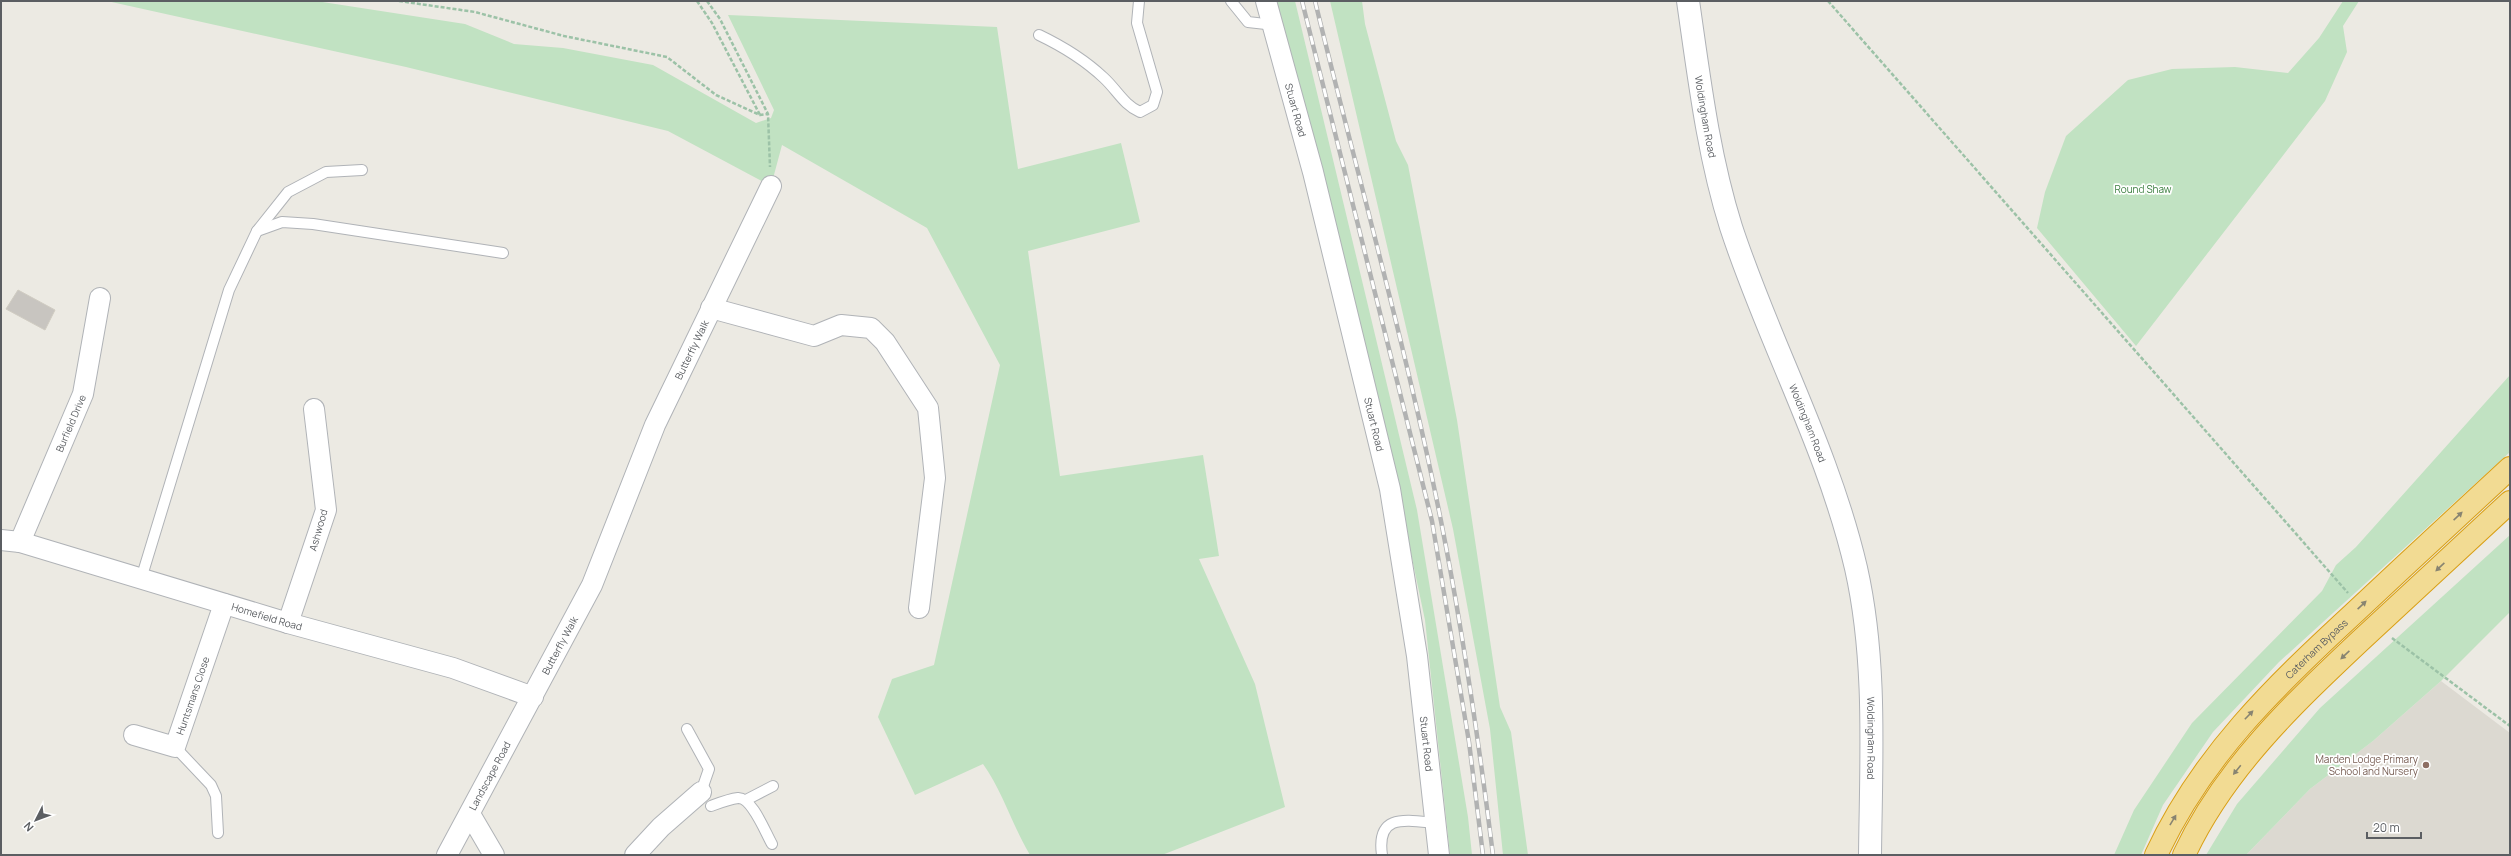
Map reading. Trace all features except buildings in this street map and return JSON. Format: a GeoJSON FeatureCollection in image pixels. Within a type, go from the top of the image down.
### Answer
{"type":"FeatureCollection","features":[{"type":"Feature","properties":{"kind":"highway","name":"Caterham Bypass"},"geometry":{"type":"LineString","coordinates":[[2156,855],[2167,832],[2200,776],[2242,722],[2286,677],[2360,606],[2510,468]]}},
{"type":"Feature","properties":{"kind":"highway"},"geometry":{"type":"LineString","coordinates":[[2184,855],[2212,806],[2259,742],[2292,705],[2510,502]]}},
{"type":"Feature","properties":{"kind":"street","name":"Stuart Road"},"geometry":{"type":"LineString","coordinates":[[1266,1],[1274,25],[1313,172],[1390,489],[1417,656],[1436,823],[1436,853]]}},
{"type":"Feature","properties":{"kind":"street","name":"Woldingham Road"},"geometry":{"type":"LineString","coordinates":[[1688,1],[1710,144],[1731,226],[1761,308],[1800,400],[1834,490],[1856,569],[1868,645],[1870,699],[1870,855]]}},
{"type":"Feature","properties":{"kind":"street","name":"Butterfly Walk"},"geometry":{"type":"LineString","coordinates":[[533,696],[592,585],[655,425],[771,186]]}},
{"type":"Feature","properties":{"kind":"street","name":"Burfield Drive"},"geometry":{"type":"LineString","coordinates":[[10,541],[83,394],[100,298]]}},
{"type":"Feature","properties":{"kind":"street"},"geometry":{"type":"LineString","coordinates":[[711,308],[814,336],[841,326],[871,328],[884,342],[928,408],[934,478],[919,608]]}},
{"type":"Feature","properties":{"kind":"street","name":"Ashwood"},"geometry":{"type":"LineString","coordinates":[[288,623],[326,510],[314,409]]}},
{"type":"Feature","properties":{"kind":"street","name":"Homefield Road"},"geometry":{"type":"LineString","coordinates":[[10,541],[288,623],[453,668],[533,696]]}},
{"type":"Feature","properties":{"kind":"street","name":"Huntsmans Close"},"geometry":{"type":"LineString","coordinates":[[134,735],[175,746],[224,604]]}},
{"type":"Feature","properties":{"kind":"street","name":"Landscape Road"},"geometry":{"type":"LineString","coordinates":[[447,855],[533,696]]}},
{"type":"Feature","properties":{"kind":"street"},"geometry":{"type":"LineString","coordinates":[[635,855],[661,827],[702,793]]}},
{"type":"Feature","properties":{"kind":"street"},"geometry":{"type":"LineString","coordinates":[[470,814],[494,855]]}},
{"type":"Feature","properties":{"kind":"lane"},"geometry":{"type":"LineString","coordinates":[[1039,35],[1061,45],[1098,74],[1131,108],[1140,112],[1153,105],[1157,92],[1137,23],[1139,1]]}},
{"type":"Feature","properties":{"kind":"lane"},"geometry":{"type":"LineString","coordinates":[[1231,1],[1248,22],[1274,25]]}},
{"type":"Feature","properties":{"kind":"lane"},"geometry":{"type":"LineString","coordinates":[[141,579],[229,290],[257,231],[288,192],[326,172],[362,170]]}},
{"type":"Feature","properties":{"kind":"lane"},"geometry":{"type":"LineString","coordinates":[[257,231],[282,222],[313,224],[503,253]]}},
{"type":"Feature","properties":{"kind":"lane"},"geometry":{"type":"LineString","coordinates":[[687,729],[709,768],[702,793],[746,800],[772,844]]}},
{"type":"Feature","properties":{"kind":"lane"},"geometry":{"type":"LineString","coordinates":[[175,746],[210,785],[216,796],[218,833]]}},
{"type":"Feature","properties":{"kind":"lane"},"geometry":{"type":"LineString","coordinates":[[746,800],[773,786]]}},
{"type":"Feature","properties":{"kind":"lane"},"geometry":{"type":"LineString","coordinates":[[1382,855],[1380,838],[1384,828],[1401,820],[1436,823]]}},
{"type":"Feature","properties":{"kind":"path"},"geometry":{"type":"LineString","coordinates":[[399,1],[475,12],[564,36],[667,57],[716,95],[760,115],[768,114]]}},
{"type":"Feature","properties":{"kind":"path"},"geometry":{"type":"LineString","coordinates":[[697,1],[712,23],[760,115]]}},
{"type":"Feature","properties":{"kind":"path"},"geometry":{"type":"LineString","coordinates":[[707,1],[720,19],[768,114],[771,186]]}},
{"type":"Feature","properties":{"kind":"path"},"geometry":{"type":"LineString","coordinates":[[1828,1],[2360,606]]}},
{"type":"Feature","properties":{"kind":"path"},"geometry":{"type":"LineString","coordinates":[[2376,626],[2510,726]]}},
{"type":"Feature","properties":{"kind":"shaded area","name":"Marden Lodge Primary School and Nursery"},"geometry":{"type":"Polygon","coordinates":[[[2441,681],[2510,733],[2510,855],[2246,855],[2310,789],[2373,741],[2441,681]]]}},
{"type":"Feature","properties":{"kind":"green space"},"geometry":{"type":"Polygon","coordinates":[[[107,1],[316,1],[465,24],[514,44],[563,48],[653,65],[756,123],[771,118],[774,110],[728,15],[997,27],[1018,169],[1121,143],[1140,222],[1028,251],[1060,476],[1203,455],[1219,556],[1199,559],[1255,684],[1285,807],[1162,855],[1030,855],[1002,797],[983,764],[915,795],[878,717],[892,679],[934,665],[1000,365],[927,228],[782,145],[771,186],[668,131],[406,67],[107,1]]]}},
{"type":"Feature","properties":{"kind":"green space"},"geometry":{"type":"Polygon","coordinates":[[[1276,1],[1295,1],[1417,510],[1468,817],[1472,855],[1450,855],[1425,620],[1375,383],[1276,1]]]}},
{"type":"Feature","properties":{"kind":"green space"},"geometry":{"type":"Polygon","coordinates":[[[1330,1],[1362,1],[1365,24],[1396,141],[1408,165],[1457,420],[1500,707],[1511,732],[1528,855],[1503,855],[1490,729],[1453,529],[1330,1]]]}},
{"type":"Feature","properties":{"kind":"green space","name":"Round Shaw"},"geometry":{"type":"Polygon","coordinates":[[[2343,1],[2359,1],[2343,26],[2347,52],[2325,101],[2136,346],[2037,228],[2045,192],[2066,136],[2128,80],[2172,69],[2235,67],[2288,73],[2319,38],[2343,1]]]}},
{"type":"Feature","properties":{"kind":"green space"},"geometry":{"type":"Polygon","coordinates":[[[2510,375],[2510,452],[2279,662],[2213,732],[2163,805],[2141,855],[2114,855],[2134,810],[2192,723],[2322,591],[2336,565],[2356,547],[2510,375]]]}},
{"type":"Feature","properties":{"kind":"green space"},"geometry":{"type":"Polygon","coordinates":[[[2510,535],[2510,612],[2441,681],[2373,741],[2310,789],[2246,855],[2206,855],[2237,804],[2320,708],[2510,535]]]}},
{"type":"Feature","properties":{"kind":"railway"},"geometry":{"type":"LineString","coordinates":[[1302,1],[1432,521],[1469,742],[1483,855]]}},
{"type":"Feature","properties":{"kind":"railway"},"geometry":{"type":"LineString","coordinates":[[1315,1],[1397,325],[1441,521],[1470,688],[1493,855]]}},
{"type":"Feature","properties":{"kind":"place","name":"Marden Lodge Primary School and Nursery"},"geometry":{"type":"Point","coordinates":[2426,765]}}]}
